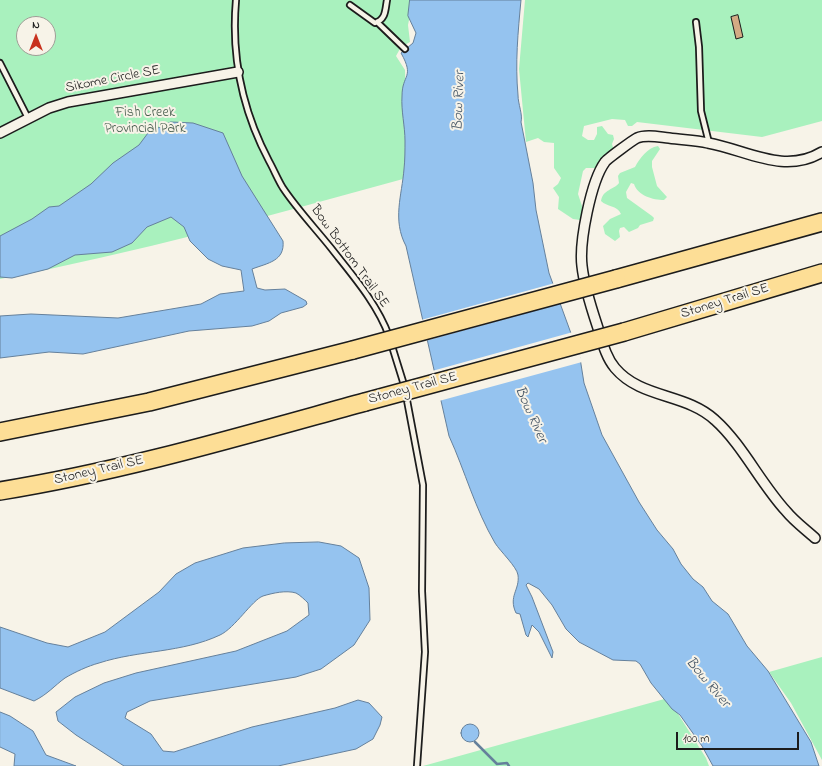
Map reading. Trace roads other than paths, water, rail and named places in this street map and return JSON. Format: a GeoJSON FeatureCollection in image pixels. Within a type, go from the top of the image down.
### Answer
{"type":"FeatureCollection","features":[{"type":"Feature","properties":{"kind":"highway"},"geometry":{"type":"LineString","coordinates":[[0,430],[34,426],[105,412],[226,384],[822,222]]}},
{"type":"Feature","properties":{"kind":"highway","name":"Stoney Trail SE"},"geometry":{"type":"LineString","coordinates":[[0,491],[48,484],[211,444],[624,332],[822,273]]}},
{"type":"Feature","properties":{"kind":"highway"},"geometry":{"type":"LineString","coordinates":[[0,495],[48,484]]}},
{"type":"Feature","properties":{"kind":"street","name":"Sikome Circle SE"},"geometry":{"type":"LineString","coordinates":[[0,134],[49,108],[68,102],[238,72]]}},
{"type":"Feature","properties":{"kind":"street"},"geometry":{"type":"LineString","coordinates":[[815,538],[786,511],[716,420],[700,409],[680,400],[648,392],[628,381],[607,357],[594,316],[582,266],[582,246],[594,183],[606,160],[637,138],[654,136],[709,143],[763,159],[786,163],[815,156],[822,152]]}},
{"type":"Feature","properties":{"kind":"lane","name":"Bow Bottom Trail SE"},"geometry":{"type":"LineString","coordinates":[[236,0],[235,39],[238,72],[249,118],[260,144],[283,188],[368,297],[386,326],[401,371],[413,425],[423,485],[423,609],[425,652],[417,766]]}},
{"type":"Feature","properties":{"kind":"lane"},"geometry":{"type":"LineString","coordinates":[[350,5],[371,22],[377,22],[385,16],[387,0]]}},
{"type":"Feature","properties":{"kind":"lane"},"geometry":{"type":"LineString","coordinates":[[377,22],[405,49]]}},
{"type":"Feature","properties":{"kind":"lane"},"geometry":{"type":"LineString","coordinates":[[696,22],[699,47],[701,111],[709,143]]}},
{"type":"Feature","properties":{"kind":"lane"},"geometry":{"type":"LineString","coordinates":[[0,63],[2,70],[28,118]]}},
{"type":"Feature","properties":{"kind":"water","name":"Bow River"},"geometry":{"type":"Polygon","coordinates":[[[410,0],[521,0],[517,59],[518,98],[521,122],[533,183],[536,210],[549,273],[580,358],[584,383],[602,435],[639,502],[657,530],[673,549],[681,564],[693,579],[703,587],[712,601],[728,614],[747,646],[768,671],[811,742],[819,766],[713,766],[702,746],[680,715],[672,709],[651,683],[640,664],[636,661],[613,660],[579,642],[566,629],[552,605],[539,589],[528,583],[526,585],[553,652],[552,658],[539,632],[532,625],[528,637],[526,635],[520,614],[516,613],[513,602],[518,580],[517,572],[512,563],[495,543],[488,530],[449,436],[406,246],[400,227],[399,208],[405,151],[402,96],[407,76],[407,67],[401,53],[413,43],[416,33],[408,16],[410,0]]]}},
{"type":"Feature","properties":{"kind":"water"},"geometry":{"type":"Polygon","coordinates":[[[171,122],[193,123],[223,133],[242,176],[283,241],[283,248],[278,257],[269,263],[252,269],[257,288],[265,290],[285,289],[306,301],[307,304],[303,307],[281,313],[269,321],[252,326],[189,331],[83,354],[49,352],[0,358],[0,316],[31,314],[118,318],[201,304],[220,294],[244,291],[241,270],[222,266],[208,259],[190,241],[184,227],[171,217],[147,227],[132,243],[112,252],[75,255],[48,269],[12,278],[0,277],[0,236],[32,219],[49,207],[59,206],[91,184],[113,163],[139,145],[148,133],[171,122]]]}},
{"type":"Feature","properties":{"kind":"water"},"geometry":{"type":"Polygon","coordinates":[[[319,542],[341,546],[359,558],[369,588],[370,620],[354,645],[321,669],[296,677],[150,701],[127,712],[125,718],[151,734],[163,751],[174,752],[252,727],[335,708],[358,700],[369,703],[382,717],[373,739],[356,749],[278,766],[124,766],[76,735],[58,721],[56,712],[75,697],[104,683],[136,673],[236,651],[287,631],[309,615],[308,603],[298,594],[292,592],[275,593],[263,596],[254,603],[232,627],[220,635],[206,641],[114,659],[90,666],[65,678],[47,693],[34,701],[0,688],[0,627],[47,643],[68,647],[105,632],[159,592],[176,574],[195,563],[243,548],[284,543],[319,542]]]}},
{"type":"Feature","properties":{"kind":"water"},"geometry":{"type":"Polygon","coordinates":[[[0,712],[10,716],[33,731],[46,755],[76,766],[14,766],[15,754],[0,747],[0,712]]]}},
{"type":"Feature","properties":{"kind":"water"},"geometry":{"type":"Polygon","coordinates":[[[466,724],[474,724],[479,729],[477,740],[474,742],[466,742],[461,737],[461,729],[466,724]]]}},
{"type":"Feature","properties":{"kind":"waterway"},"geometry":{"type":"LineString","coordinates":[[475,742],[497,764],[507,763],[509,766]]}},
{"type":"Feature","properties":{"kind":"park label","name":"Fish Creek Provincial Park"},"geometry":{"type":"Point","coordinates":[145,122]}}]}
